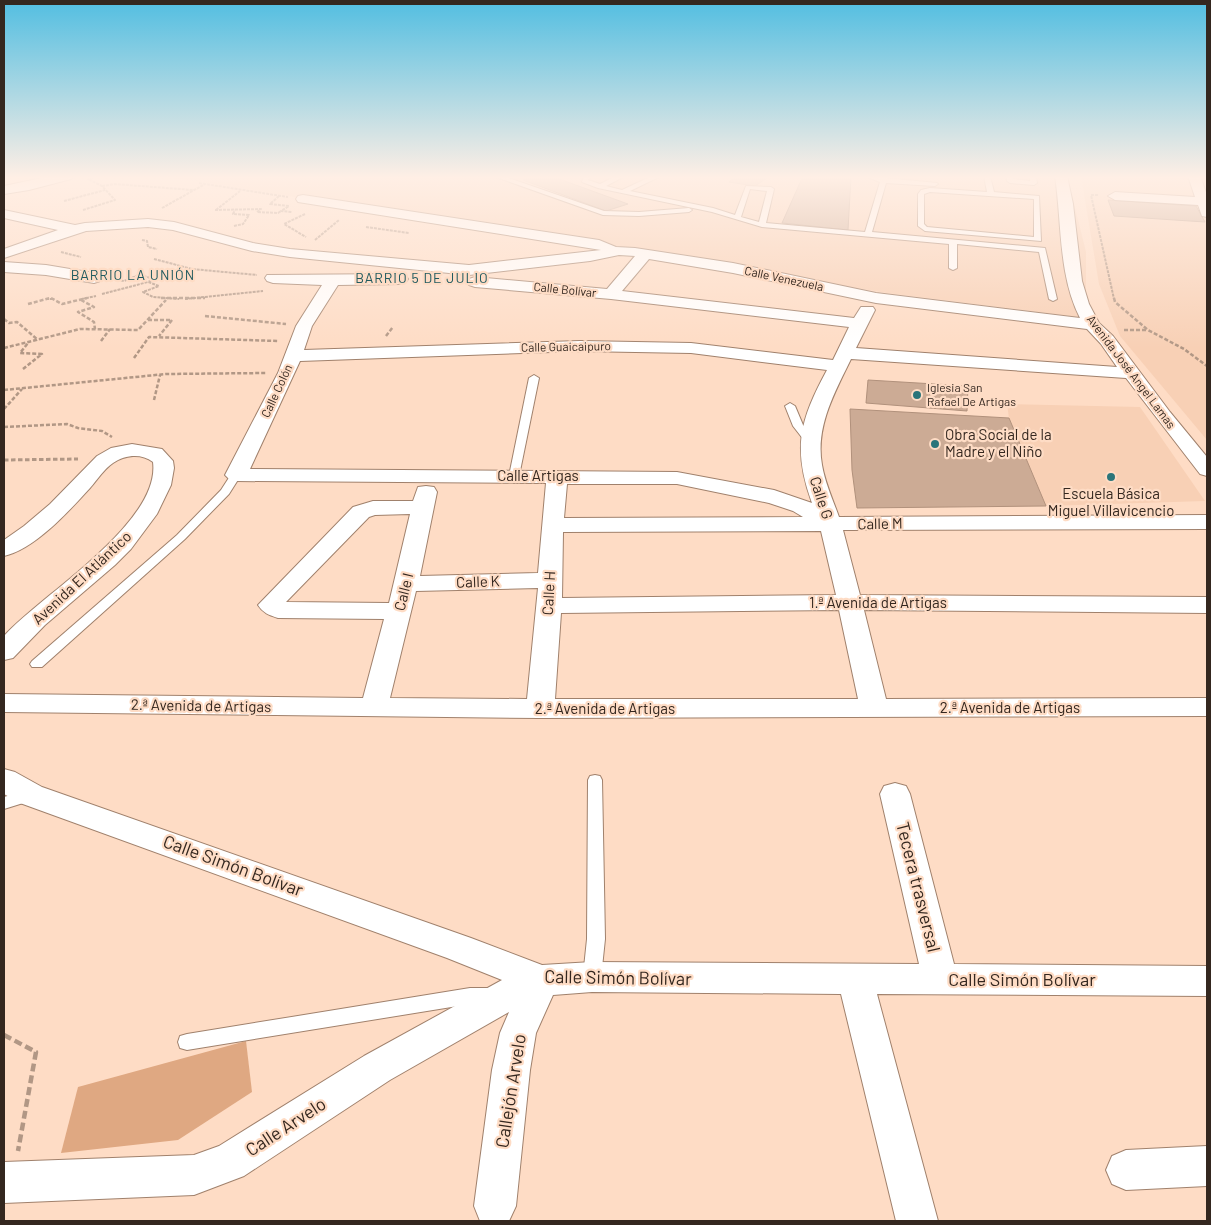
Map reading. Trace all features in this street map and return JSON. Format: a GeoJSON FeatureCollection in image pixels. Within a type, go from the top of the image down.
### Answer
{"type":"FeatureCollection","features":[{"type":"Feature","properties":{"kind":"street","name":"Calle Venezuela"},"geometry":{"type":"LineString","coordinates":[[4,254],[27,244],[65,233]]}},
{"type":"Feature","properties":{"kind":"street","name":"Calle Venezuela"},"geometry":{"type":"LineString","coordinates":[[200,233],[252,246],[302,254],[401,265],[469,270],[619,251],[733,268],[876,298],[1092,325]]}},
{"type":"Feature","properties":{"kind":"street"},"geometry":{"type":"LineString","coordinates":[[529,233],[599,244],[619,251]]}},
{"type":"Feature","properties":{"kind":"street","name":"Avenida José Angel Lamas"},"geometry":{"type":"LineString","coordinates":[[1069,233],[1074,281],[1081,304],[1092,325],[1132,373],[1163,416],[1207,470]]}},
{"type":"Feature","properties":{"kind":"street"},"geometry":{"type":"LineString","coordinates":[[611,294],[645,254]]}},
{"type":"Feature","properties":{"kind":"street"},"geometry":{"type":"LineString","coordinates":[[391,278],[401,265]]}},
{"type":"Feature","properties":{"kind":"street"},"geometry":{"type":"LineString","coordinates":[[4,267],[46,270],[94,278]]}},
{"type":"Feature","properties":{"kind":"street"},"geometry":{"type":"LineString","coordinates":[[469,270],[497,282]]}},
{"type":"Feature","properties":{"kind":"street","name":"Calle Bolívar"},"geometry":{"type":"LineString","coordinates":[[271,284],[332,281],[352,278],[497,282],[857,323]]}},
{"type":"Feature","properties":{"kind":"street","name":"Calle Colón"},"geometry":{"type":"LineString","coordinates":[[236,475],[295,349],[332,281]]}},
{"type":"Feature","properties":{"kind":"street","name":"Calle G"},"geometry":{"type":"LineString","coordinates":[[874,708],[830,525],[815,484],[811,464],[811,442],[822,399],[857,323],[876,298]]}},
{"type":"Feature","properties":{"kind":"street","name":"Calle Guaicaipuro"},"geometry":{"type":"LineString","coordinates":[[295,349],[580,346],[691,348],[842,359],[1132,373]]}},
{"type":"Feature","properties":{"kind":"street"},"geometry":{"type":"LineString","coordinates":[[4,549],[32,531],[104,460],[125,450]]}},
{"type":"Feature","properties":{"kind":"street","name":"Avenida El Atlántico"},"geometry":{"type":"LineString","coordinates":[[4,652],[18,636],[89,575],[137,527],[155,498],[162,478],[164,463],[160,456],[153,453],[125,450]]}},
{"type":"Feature","properties":{"kind":"street","name":"Calle Artigas"},"geometry":{"type":"LineString","coordinates":[[236,475],[677,478],[774,497],[802,506],[830,525]]}},
{"type":"Feature","properties":{"kind":"street","name":"Calle I"},"geometry":{"type":"LineString","coordinates":[[374,708],[406,584],[422,507],[431,475]]}},
{"type":"Feature","properties":{"kind":"street","name":"Calle H"},"geometry":{"type":"LineString","coordinates":[[540,709],[557,476]]}},
{"type":"Feature","properties":{"kind":"street"},"geometry":{"type":"LineString","coordinates":[[399,610],[273,609],[270,605],[361,512],[373,508],[422,507]]}},
{"type":"Feature","properties":{"kind":"street","name":"Calle M"},"geometry":{"type":"LineString","coordinates":[[552,526],[1207,522]]}},
{"type":"Feature","properties":{"kind":"street","name":"Calle K"},"geometry":{"type":"LineString","coordinates":[[406,584],[550,580]]}},
{"type":"Feature","properties":{"kind":"street","name":"1.ª Avenida de Artigas"},"geometry":{"type":"LineString","coordinates":[[549,606],[849,602],[1207,605]]}},
{"type":"Feature","properties":{"kind":"street","name":"2.ª Avenida de Artigas"},"geometry":{"type":"LineString","coordinates":[[4,703],[540,709],[1207,707]]}},
{"type":"Feature","properties":{"kind":"street","name":"Calle Simón Bolívar"},"geometry":{"type":"LineString","coordinates":[[13,793],[459,948],[540,980],[592,977],[1207,981]]}},
{"type":"Feature","properties":{"kind":"street","name":"Tecera trasversal"},"geometry":{"type":"LineString","coordinates":[[895,794],[940,980]]}},
{"type":"Feature","properties":{"kind":"street","name":"Calle Arvelo"},"geometry":{"type":"LineString","coordinates":[[8,1182],[194,1175],[230,1162],[376,1068],[507,995],[540,980]]}},
{"type":"Feature","properties":{"kind":"street","name":"Callejón Arvelo"},"geometry":{"type":"LineString","coordinates":[[495,1206],[511,1070],[518,1033],[540,980]]}},
{"type":"Feature","properties":{"kind":"street"},"geometry":{"type":"LineString","coordinates":[[855,980],[917,1221]]}},
{"type":"Feature","properties":{"kind":"street"},"geometry":{"type":"LineString","coordinates":[[1126,1170],[1207,1166]]}},
{"type":"Feature","properties":{"kind":"lane"},"geometry":{"type":"LineString","coordinates":[[858,233],[1042,250],[1053,299]]}},
{"type":"Feature","properties":{"kind":"lane"},"geometry":{"type":"LineString","coordinates":[[964,233],[1038,239],[1038,233]]}},
{"type":"Feature","properties":{"kind":"lane"},"geometry":{"type":"LineString","coordinates":[[953,242],[953,268]]}},
{"type":"Feature","properties":{"kind":"lane"},"geometry":{"type":"LineString","coordinates":[[514,476],[534,378]]}},
{"type":"Feature","properties":{"kind":"lane"},"geometry":{"type":"LineString","coordinates":[[790,406],[798,426],[811,442]]}},
{"type":"Feature","properties":{"kind":"lane"},"geometry":{"type":"LineString","coordinates":[[37,664],[181,537],[226,492],[236,475]]}},
{"type":"Feature","properties":{"kind":"lane"},"geometry":{"type":"LineString","coordinates":[[592,977],[596,939],[594,780]]}},
{"type":"Feature","properties":{"kind":"lane"},"geometry":{"type":"LineString","coordinates":[[187,1042],[470,996],[507,995]]}},
{"type":"Feature","properties":{"kind":"path"},"geometry":{"type":"LineString","coordinates":[[218,238],[228,233]]}},
{"type":"Feature","properties":{"kind":"path"},"geometry":{"type":"LineString","coordinates":[[299,233],[313,242]]}},
{"type":"Feature","properties":{"kind":"path"},"geometry":{"type":"LineString","coordinates":[[302,254],[324,233]]}},
{"type":"Feature","properties":{"kind":"path"},"geometry":{"type":"LineString","coordinates":[[1098,233],[1115,302],[1148,330],[1184,349],[1207,366]]}},
{"type":"Feature","properties":{"kind":"path"},"geometry":{"type":"LineString","coordinates":[[27,244],[85,258]]}},
{"type":"Feature","properties":{"kind":"path"},"geometry":{"type":"LineString","coordinates":[[154,259],[192,269],[251,274],[271,284]]}},
{"type":"Feature","properties":{"kind":"path"},"geometry":{"type":"LineString","coordinates":[[94,278],[105,277],[124,281],[139,275],[155,279],[148,282],[159,286],[143,292],[150,298],[166,299],[197,299],[271,284]]}},
{"type":"Feature","properties":{"kind":"path"},"geometry":{"type":"LineString","coordinates":[[4,348],[80,329],[138,330],[166,299]]}},
{"type":"Feature","properties":{"kind":"path"},"geometry":{"type":"LineString","coordinates":[[81,300],[94,307],[78,312],[94,322],[95,329]]}},
{"type":"Feature","properties":{"kind":"path"},"geometry":{"type":"LineString","coordinates":[[205,316],[295,349]]}},
{"type":"Feature","properties":{"kind":"path"},"geometry":{"type":"LineString","coordinates":[[4,319],[9,323],[17,322],[38,340]]}},
{"type":"Feature","properties":{"kind":"path"},"geometry":{"type":"LineString","coordinates":[[148,320],[172,320],[158,336]]}},
{"type":"Feature","properties":{"kind":"path"},"geometry":{"type":"LineString","coordinates":[[101,341],[110,329]]}},
{"type":"Feature","properties":{"kind":"path"},"geometry":{"type":"LineString","coordinates":[[134,358],[149,337],[158,336],[295,349]]}},
{"type":"Feature","properties":{"kind":"path"},"geometry":{"type":"LineString","coordinates":[[23,369],[42,354],[20,353],[29,343]]}},
{"type":"Feature","properties":{"kind":"path"},"geometry":{"type":"LineString","coordinates":[[4,390],[160,374],[295,349]]}},
{"type":"Feature","properties":{"kind":"path"},"geometry":{"type":"LineString","coordinates":[[154,400],[160,374]]}},
{"type":"Feature","properties":{"kind":"path"},"geometry":{"type":"LineString","coordinates":[[4,409],[22,389]]}},
{"type":"Feature","properties":{"kind":"path"},"geometry":{"type":"LineString","coordinates":[[4,427],[67,424],[74,428],[106,432],[125,450]]}},
{"type":"Feature","properties":{"kind":"path"},"geometry":{"type":"LineString","coordinates":[[4,460],[104,460]]}},
{"type":"Feature","properties":{"kind":"path"},"geometry":{"type":"LineString","coordinates":[[4,1035],[36,1052],[8,1182]]}},
{"type":"Feature","properties":{"kind":"shaded area"},"geometry":{"type":"Polygon","coordinates":[[[518,233],[1081,233],[1086,252],[1086,318],[887,293],[518,233]]]}},
{"type":"Feature","properties":{"kind":"shaded area"},"geometry":{"type":"Polygon","coordinates":[[[1091,233],[1207,233],[1207,440],[1120,336],[1099,284],[1091,233]]]}},
{"type":"Feature","properties":{"kind":"shaded area","name":"Escuela Básica Miguel Villavicencio"},"geometry":{"type":"Polygon","coordinates":[[[1007,404],[1140,407],[1205,501],[1046,506],[1009,418],[1007,404]]]}},
{"type":"Feature","properties":{"kind":"shaded area"},"geometry":{"type":"Polygon","coordinates":[[[246,1041],[252,1092],[178,1140],[61,1153],[78,1087],[246,1041]]]}},
{"type":"Feature","properties":{"kind":"building","name":"Iglesia San Rafael De Artigas"},"geometry":{"type":"Polygon","coordinates":[[[868,380],[968,386],[967,411],[866,403],[868,380]]]}},
{"type":"Feature","properties":{"kind":"building","name":"Obra Social de la Madre y el Niño"},"geometry":{"type":"Polygon","coordinates":[[[850,409],[1009,418],[1046,506],[857,508],[852,470],[850,409]]]}},
{"type":"Feature","properties":{"kind":"place","name":"Iglesia San Rafael De Artigas"},"geometry":{"type":"Point","coordinates":[917,395]}},
{"type":"Feature","properties":{"kind":"place","name":"Obra Social de la Madre y el Niño"},"geometry":{"type":"Point","coordinates":[935,444]}},
{"type":"Feature","properties":{"kind":"place","name":"Escuela Básica Miguel Villavicencio"},"geometry":{"type":"Point","coordinates":[1111,477]}},
{"type":"Feature","properties":{"kind":"district","name":"BARRIO LA UNIÓN"},"geometry":{"type":"Point","coordinates":[133,275]}},
{"type":"Feature","properties":{"kind":"district","name":"BARRIO 5 DE JULIO"},"geometry":{"type":"Point","coordinates":[422,278]}}]}
